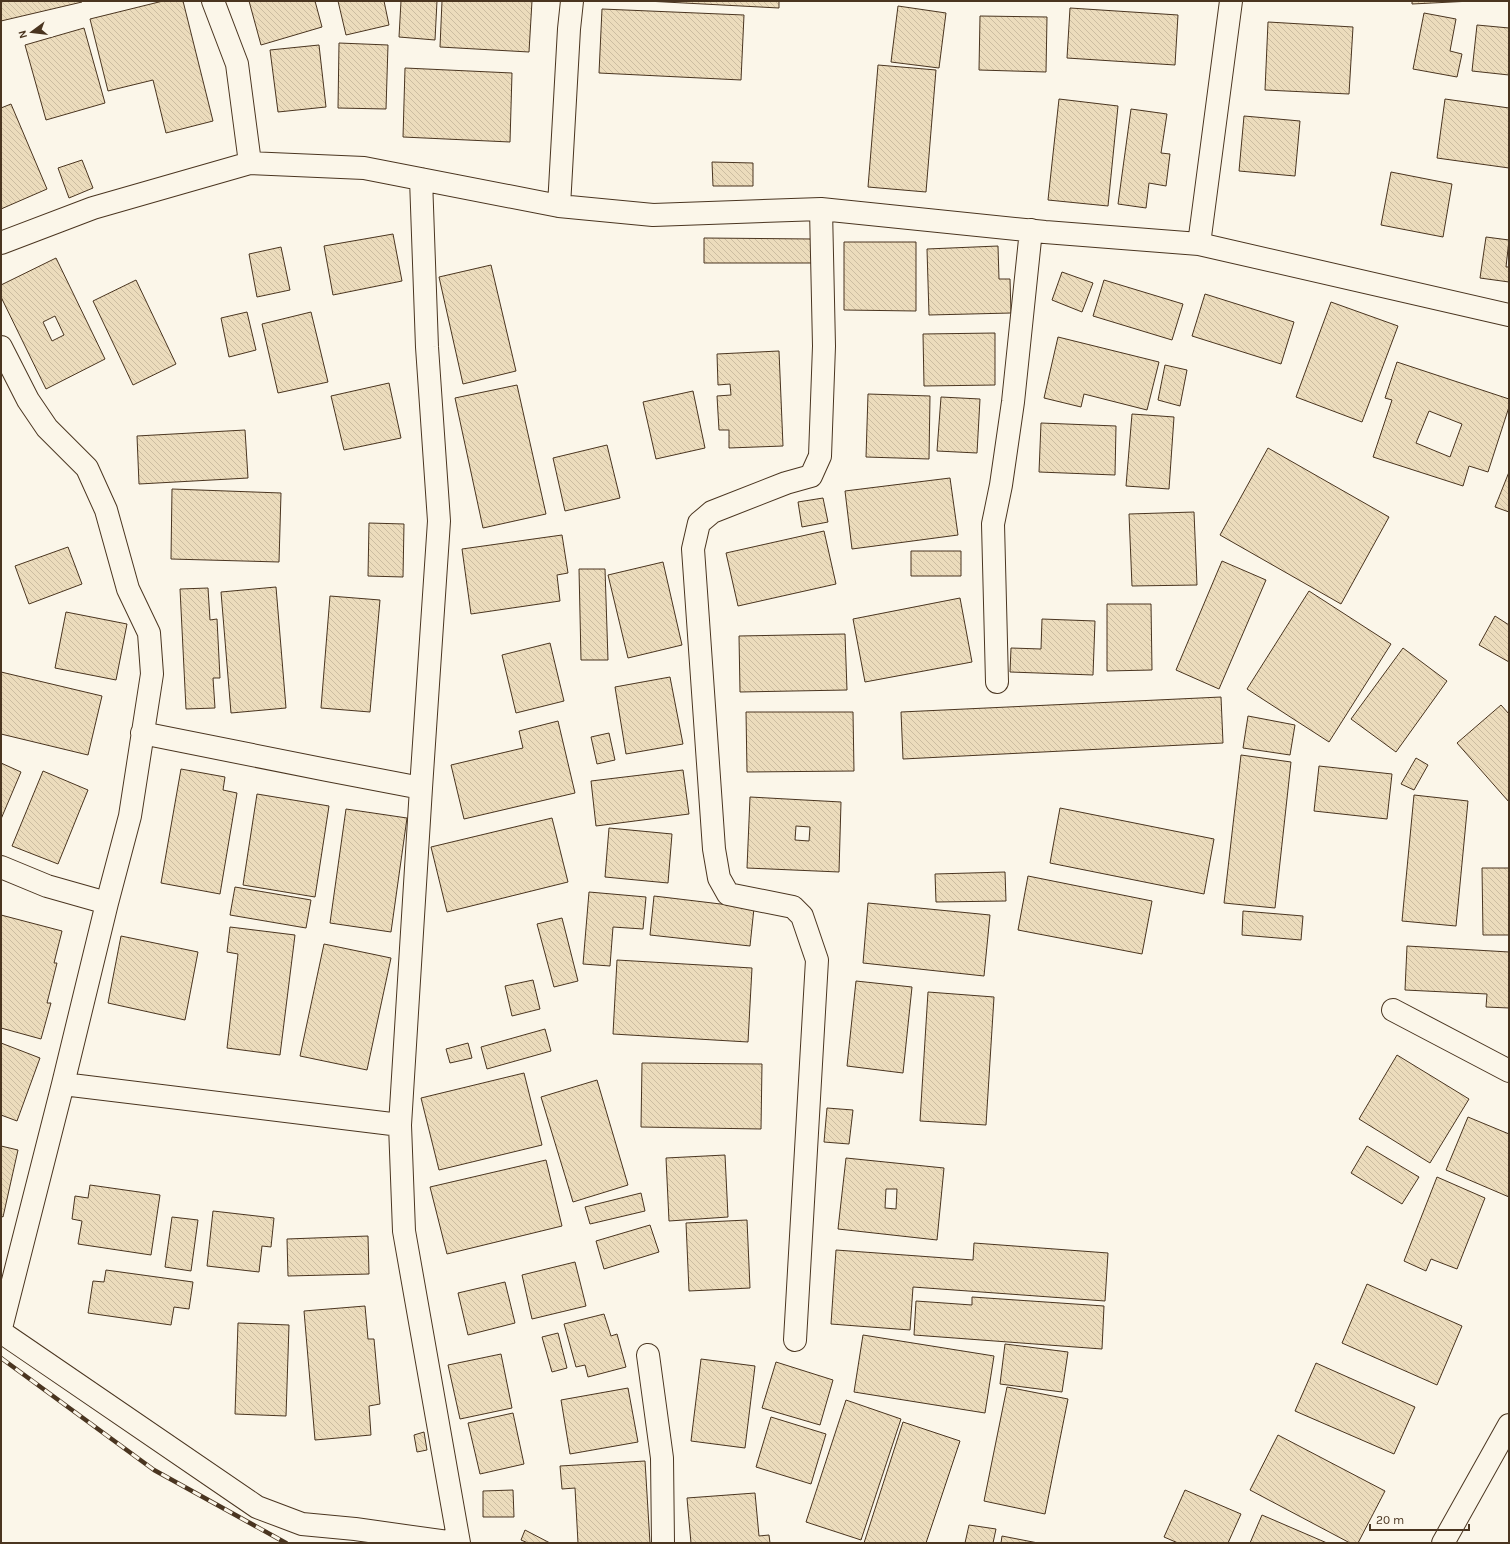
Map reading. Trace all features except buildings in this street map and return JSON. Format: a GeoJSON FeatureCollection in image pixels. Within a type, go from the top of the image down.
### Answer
{"type":"FeatureCollection","features":[{"type":"Feature","properties":{"kind":"street"},"geometry":{"type":"LineString","coordinates":[[213,1],[237,64],[250,162]]}},
{"type":"Feature","properties":{"kind":"street"},"geometry":{"type":"LineString","coordinates":[[559,206],[569,29],[572,1]]}},
{"type":"Feature","properties":{"kind":"street"},"geometry":{"type":"LineString","coordinates":[[1200,244],[1232,1]]}},
{"type":"Feature","properties":{"kind":"street"},"geometry":{"type":"LineString","coordinates":[[1,243],[94,208],[250,162],[364,168],[559,206],[653,215],[820,209],[1031,230],[1200,244],[1509,315]]}},
{"type":"Feature","properties":{"kind":"street"},"geometry":{"type":"LineString","coordinates":[[421,179],[427,347],[440,521],[421,788],[400,1125],[404,1231],[459,1543]]}},
{"type":"Feature","properties":{"kind":"street"},"geometry":{"type":"LineString","coordinates":[[795,1340],[817,960],[802,916],[793,907],[728,894],[719,878],[714,849],[693,549],[699,523],[712,512],[786,483],[811,476],[820,456],[824,346],[820,209]]}},
{"type":"Feature","properties":{"kind":"street"},"geometry":{"type":"LineString","coordinates":[[997,682],[993,524],[1001,485],[1013,402],[1031,230]]}},
{"type":"Feature","properties":{"kind":"street"},"geometry":{"type":"LineString","coordinates":[[1,347],[28,400],[47,428],[87,468],[106,510],[128,589],[149,633],[152,674],[130,816],[1,1328]]}},
{"type":"Feature","properties":{"kind":"street"},"geometry":{"type":"LineString","coordinates":[[142,733],[421,788]]}},
{"type":"Feature","properties":{"kind":"street"},"geometry":{"type":"LineString","coordinates":[[1,867],[47,886],[107,903]]}},
{"type":"Feature","properties":{"kind":"street"},"geometry":{"type":"LineString","coordinates":[[1393,1010],[1509,1071]]}},
{"type":"Feature","properties":{"kind":"street"},"geometry":{"type":"LineString","coordinates":[[63,1084],[400,1125]]}},
{"type":"Feature","properties":{"kind":"street"},"geometry":{"type":"LineString","coordinates":[[1,1332],[257,1507],[302,1524],[355,1529],[455,1543]]}},
{"type":"Feature","properties":{"kind":"street"},"geometry":{"type":"LineString","coordinates":[[648,1356],[662,1458],[663,1543]]}},
{"type":"Feature","properties":{"kind":"street"},"geometry":{"type":"LineString","coordinates":[[1443,1543],[1509,1425]]}},
{"type":"Feature","properties":{"kind":"railway"},"geometry":{"type":"LineString","coordinates":[[1,1358],[154,1470],[286,1543]]}}]}
